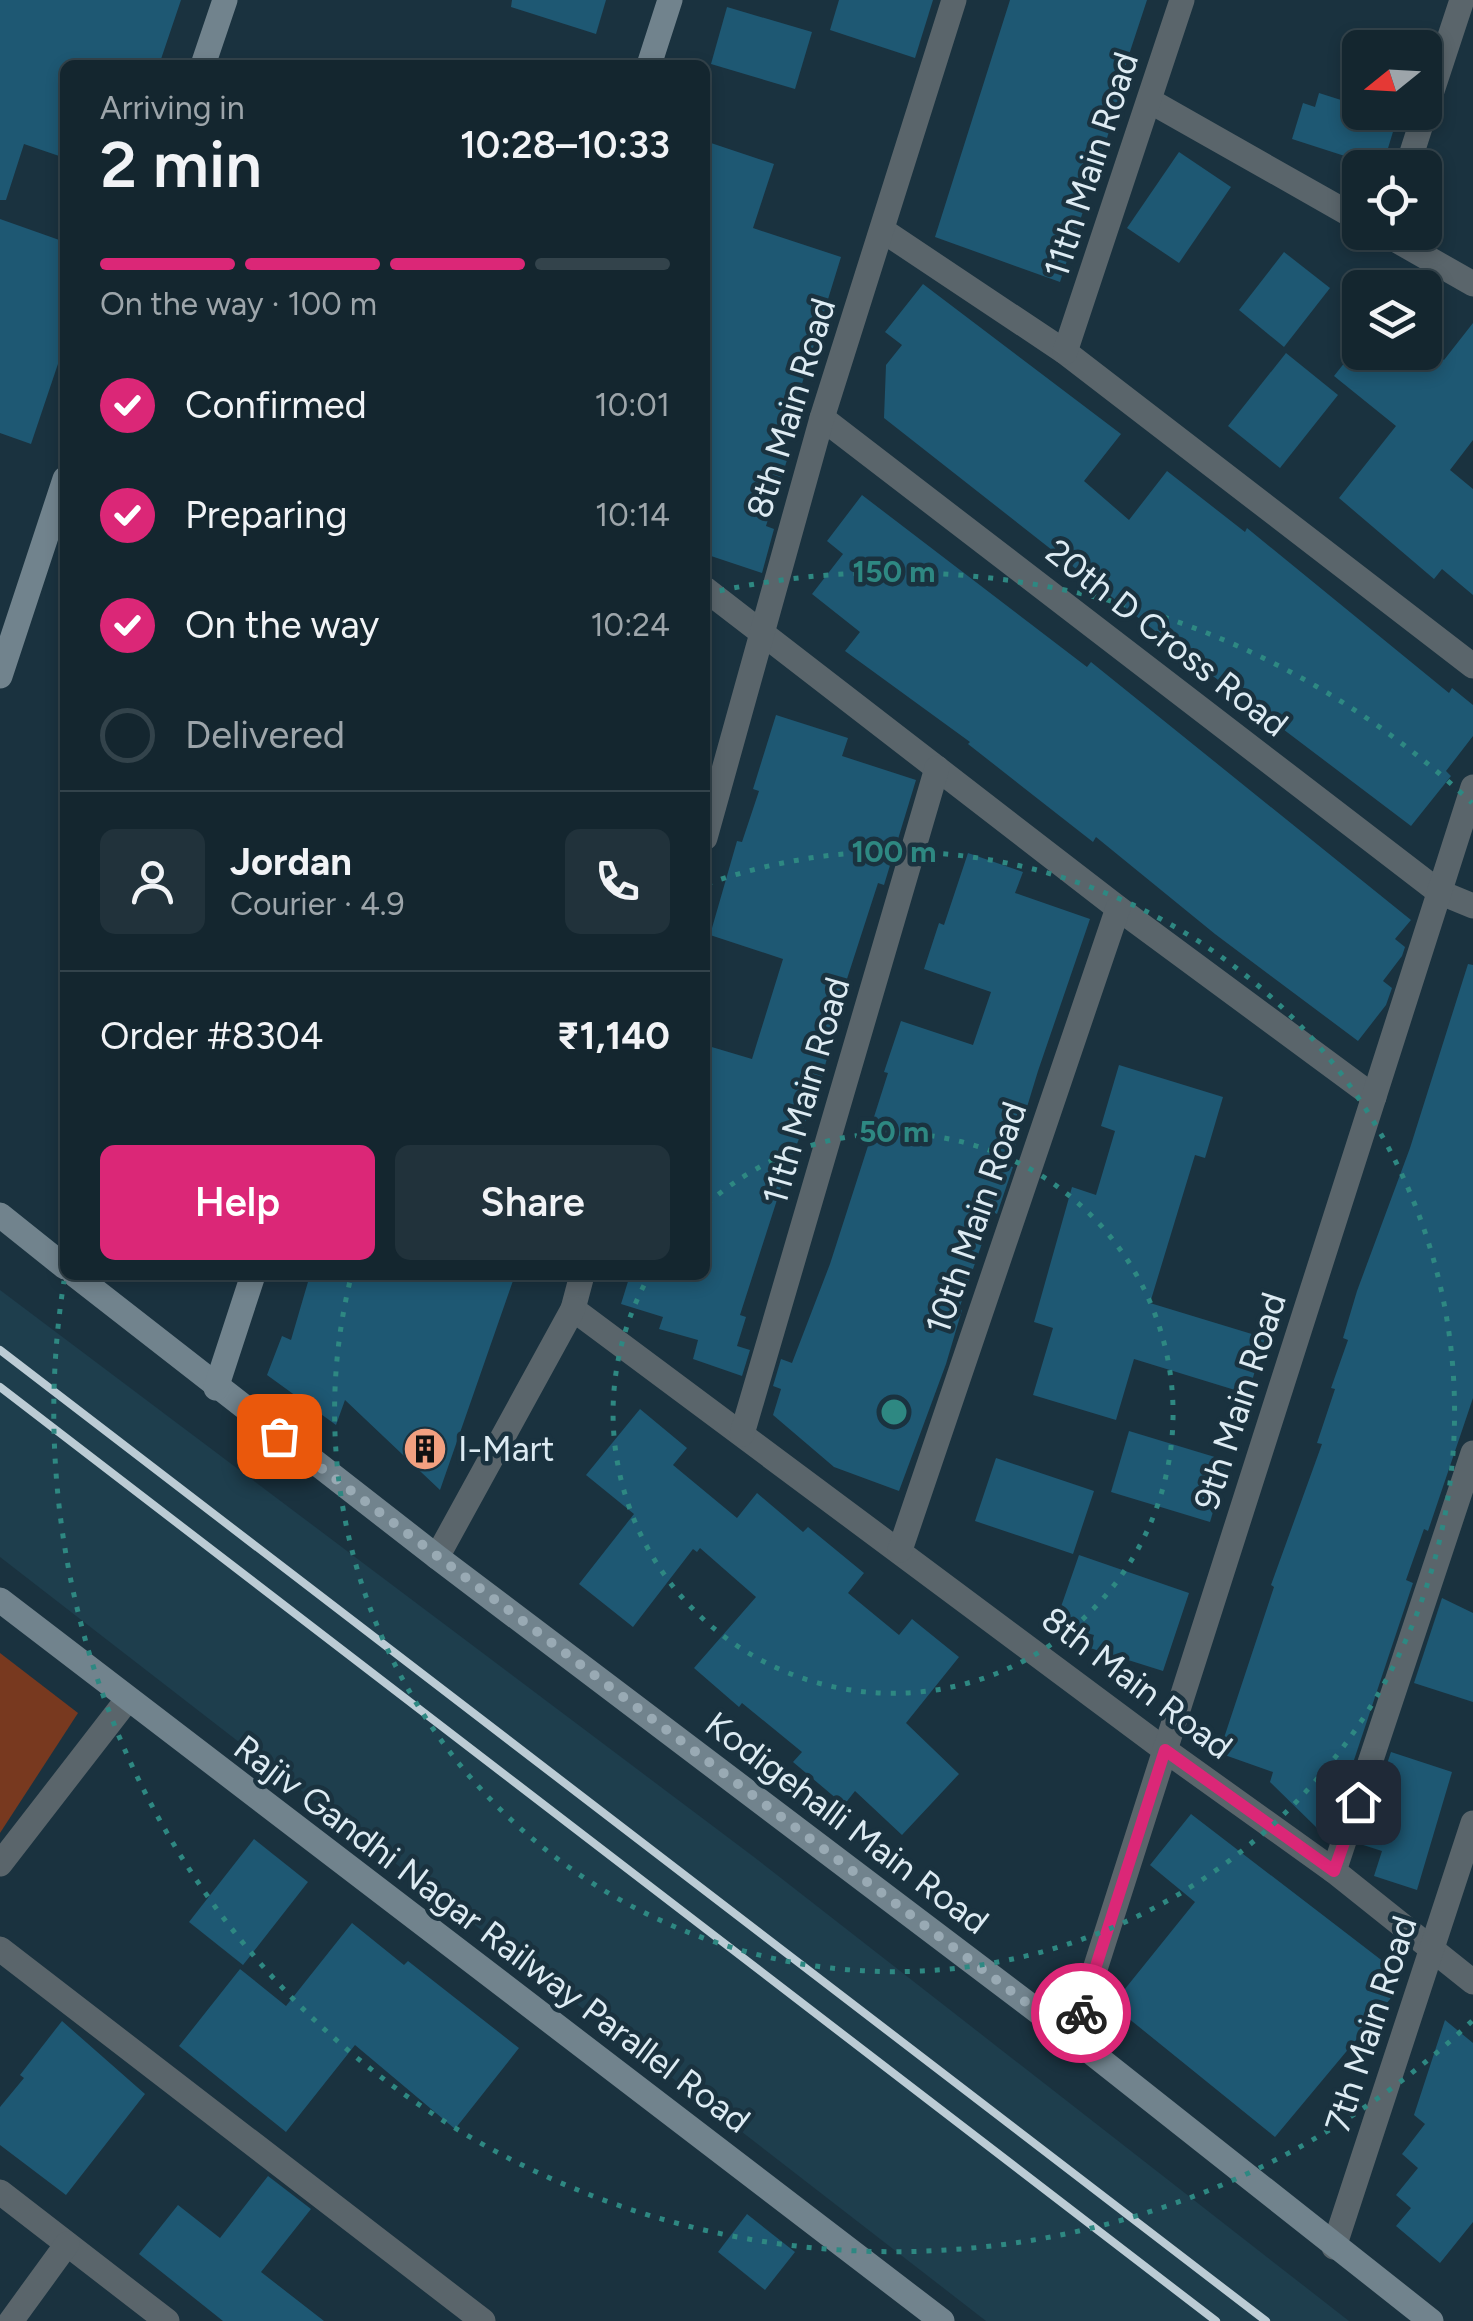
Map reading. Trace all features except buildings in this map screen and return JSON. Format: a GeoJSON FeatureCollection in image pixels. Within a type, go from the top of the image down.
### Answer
{"type":"FeatureCollection","features":[{"type":"Feature","properties":{"kind":"street"},"geometry":{"type":"LineString","coordinates":[[205,60],[225,0]]}},
{"type":"Feature","properties":{"kind":"street"},"geometry":{"type":"LineString","coordinates":[[651,60],[670,0]]}},
{"type":"Feature","properties":{"kind":"street","name":"8th Main Road"},"geometry":{"type":"LineString","coordinates":[[710,820],[822,418],[954,0]]}},
{"type":"Feature","properties":{"kind":"street","name":"11th Main Road"},"geometry":{"type":"LineString","coordinates":[[1065,352],[1182,0]]}},
{"type":"Feature","properties":{"kind":"street"},"geometry":{"type":"LineString","coordinates":[[1442,61],[1462,0]]}},
{"type":"Feature","properties":{"kind":"street"},"geometry":{"type":"LineString","coordinates":[[1150,101],[1342,210]]}},
{"type":"Feature","properties":{"kind":"street"},"geometry":{"type":"LineString","coordinates":[[882,230],[1065,352],[1473,666]]}},
{"type":"Feature","properties":{"kind":"street"},"geometry":{"type":"LineString","coordinates":[[1414,250],[1473,284]]}},
{"type":"Feature","properties":{"kind":"street","name":"20th D Cross Road"},"geometry":{"type":"LineString","coordinates":[[822,418],[1439,892],[1473,906]]}},
{"type":"Feature","properties":{"kind":"street"},"geometry":{"type":"LineString","coordinates":[[0,676],[60,494]]}},
{"type":"Feature","properties":{"kind":"street"},"geometry":{"type":"LineString","coordinates":[[710,593],[1118,908],[1374,1098]]}},
{"type":"Feature","properties":{"kind":"street","name":"11th Main Road"},"geometry":{"type":"LineString","coordinates":[[742,1434],[938,768]]}},
{"type":"Feature","properties":{"kind":"street","name":"9th Main Road"},"geometry":{"type":"LineString","coordinates":[[1073,2038],[1473,786]]}},
{"type":"Feature","properties":{"kind":"street","name":"10th Main Road"},"geometry":{"type":"LineString","coordinates":[[900,1550],[1118,908]]}},
{"type":"Feature","properties":{"kind":"street"},"geometry":{"type":"LineString","coordinates":[[0,1215],[60,1263]]}},
{"type":"Feature","properties":{"kind":"street","name":"Kodigehalli Main Road"},"geometry":{"type":"LineString","coordinates":[[81,1280],[436,1557],[1073,2038],[1431,2321]]}},
{"type":"Feature","properties":{"kind":"street"},"geometry":{"type":"LineString","coordinates":[[216,1388],[251,1280]]}},
{"type":"Feature","properties":{"kind":"street"},"geometry":{"type":"LineString","coordinates":[[436,1557],[573,1309],[581,1280]]}},
{"type":"Feature","properties":{"kind":"street","name":"8th Main Road"},"geometry":{"type":"LineString","coordinates":[[573,1309],[1165,1750],[1334,1871],[1473,1982]]}},
{"type":"Feature","properties":{"kind":"street"},"geometry":{"type":"LineString","coordinates":[[1334,1871],[1473,1453]]}},
{"type":"Feature","properties":{"kind":"street","name":"Rajiv Gandhi Nagar Railway Parallel Road"},"geometry":{"type":"LineString","coordinates":[[0,1600],[942,2321]]}},
{"type":"Feature","properties":{"kind":"street"},"geometry":{"type":"LineString","coordinates":[[0,1864],[127,1700]]}},
{"type":"Feature","properties":{"kind":"street","name":"7th Main Road"},"geometry":{"type":"LineString","coordinates":[[1334,2246],[1473,1823]]}},
{"type":"Feature","properties":{"kind":"street"},"geometry":{"type":"LineString","coordinates":[[0,1948],[483,2321]]}},
{"type":"Feature","properties":{"kind":"street"},"geometry":{"type":"LineString","coordinates":[[0,2192],[167,2321]]}},
{"type":"Feature","properties":{"kind":"street"},"geometry":{"type":"LineString","coordinates":[[11,2321],[67,2244]]}},
{"type":"Feature","properties":{"kind":"shaded area"},"geometry":{"type":"Polygon","coordinates":[[[0,1290],[754,1857],[1349,2321],[986,2321],[0,1557],[0,1290]]]}},
{"type":"Feature","properties":{"kind":"shaded area"},"geometry":{"type":"Polygon","coordinates":[[[0,1653],[78,1713],[0,1833],[0,1653]]]}},
{"type":"Feature","properties":{"kind":"railway"},"geometry":{"type":"LineString","coordinates":[[0,1350],[1266,2321]]}},
{"type":"Feature","properties":{"kind":"railway"},"geometry":{"type":"LineString","coordinates":[[0,1387],[1216,2321]]}},
{"type":"Feature","properties":{"kind":"way so far"},"geometry":{"type":"LineString","coordinates":[[279,1436],[1073,2038],[1081,2013]]}},
{"type":"Feature","properties":{"kind":"place","name":"I-Mart"},"geometry":{"type":"Point","coordinates":[425,1449]}},
{"type":"Feature","properties":{"kind":"route"},"geometry":{"type":"LineString","coordinates":[[1081,2013],[1165,1750],[1334,1871],[1358,1802]]}}]}
